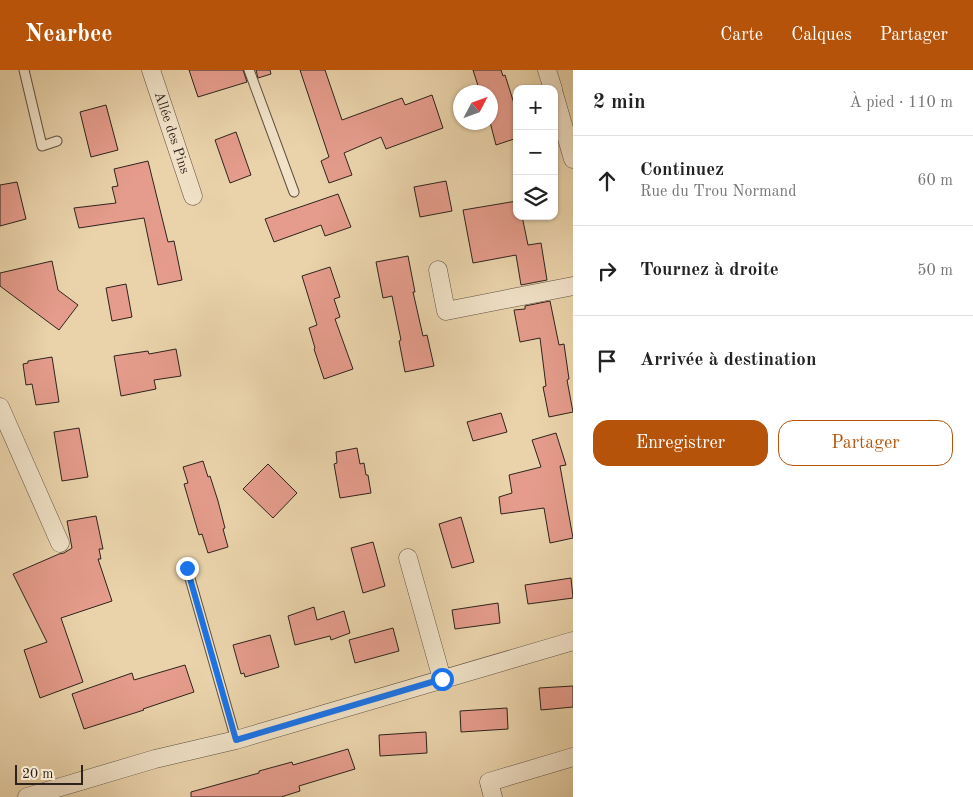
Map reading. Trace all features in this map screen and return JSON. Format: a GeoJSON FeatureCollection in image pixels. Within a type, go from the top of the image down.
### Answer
{"type":"FeatureCollection","features":[{"type":"Feature","properties":{"kind":"street","name":"Allée des Pins"},"geometry":{"type":"LineString","coordinates":[[151,70],[193,196]]}},
{"type":"Feature","properties":{"kind":"street"},"geometry":{"type":"LineString","coordinates":[[547,70],[552,85]]}},
{"type":"Feature","properties":{"kind":"street"},"geometry":{"type":"LineString","coordinates":[[558,108],[573,159]]}},
{"type":"Feature","properties":{"kind":"street"},"geometry":{"type":"LineString","coordinates":[[438,270],[446,311],[573,286]]}},
{"type":"Feature","properties":{"kind":"street"},"geometry":{"type":"LineString","coordinates":[[0,407],[60,543]]}},
{"type":"Feature","properties":{"kind":"street"},"geometry":{"type":"LineString","coordinates":[[408,558],[442,679]]}},
{"type":"Feature","properties":{"kind":"street"},"geometry":{"type":"LineString","coordinates":[[27,797],[155,759],[236,740],[573,641]]}},
{"type":"Feature","properties":{"kind":"street"},"geometry":{"type":"LineString","coordinates":[[493,797],[489,782],[573,757]]}},
{"type":"Feature","properties":{"kind":"lane"},"geometry":{"type":"LineString","coordinates":[[24,70],[42,146],[57,141]]}},
{"type":"Feature","properties":{"kind":"lane"},"geometry":{"type":"LineString","coordinates":[[249,70],[294,192]]}},
{"type":"Feature","properties":{"kind":"lane"},"geometry":{"type":"LineString","coordinates":[[187,568],[236,740]]}},
{"type":"Feature","properties":{"kind":"building"},"geometry":{"type":"Polygon","coordinates":[[[189,70],[243,70],[247,82],[198,97],[189,70]]]}},
{"type":"Feature","properties":{"kind":"building"},"geometry":{"type":"Polygon","coordinates":[[[256,70],[270,70],[271,74],[258,78],[256,70]]]}},
{"type":"Feature","properties":{"kind":"building"},"geometry":{"type":"Polygon","coordinates":[[[300,70],[325,70],[342,120],[402,98],[405,105],[432,95],[443,128],[386,149],[381,137],[344,153],[352,175],[329,183],[321,161],[329,157],[300,70]]]}},
{"type":"Feature","properties":{"kind":"building"},"geometry":{"type":"Polygon","coordinates":[[[473,70],[501,70],[503,76],[505,75],[513,100],[513,139],[496,145],[492,130],[498,130],[498,85],[478,85],[473,70]]]}},
{"type":"Feature","properties":{"kind":"building"},"geometry":{"type":"Polygon","coordinates":[[[106,105],[118,150],[91,157],[80,112],[106,105]]]}},
{"type":"Feature","properties":{"kind":"building"},"geometry":{"type":"Polygon","coordinates":[[[236,132],[251,175],[230,183],[215,140],[236,132]]]}},
{"type":"Feature","properties":{"kind":"building"},"geometry":{"type":"Polygon","coordinates":[[[148,161],[168,242],[174,241],[182,280],[158,285],[144,218],[79,228],[74,208],[116,203],[112,187],[118,186],[114,169],[148,161]]]}},
{"type":"Feature","properties":{"kind":"building"},"geometry":{"type":"Polygon","coordinates":[[[446,181],[452,211],[420,217],[414,187],[446,181]]]}},
{"type":"Feature","properties":{"kind":"building"},"geometry":{"type":"Polygon","coordinates":[[[17,182],[26,219],[0,226],[0,185],[17,182]]]}},
{"type":"Feature","properties":{"kind":"building"},"geometry":{"type":"Polygon","coordinates":[[[338,194],[351,227],[325,236],[321,225],[274,242],[265,219],[338,194]]]}},
{"type":"Feature","properties":{"kind":"building"},"geometry":{"type":"Polygon","coordinates":[[[513,202],[513,220],[523,220],[528,245],[541,243],[547,280],[521,285],[516,255],[473,263],[463,210],[513,202]]]}},
{"type":"Feature","properties":{"kind":"building"},"geometry":{"type":"Polygon","coordinates":[[[408,256],[415,292],[413,292],[423,336],[427,335],[434,366],[405,372],[392,296],[383,298],[376,262],[408,256]]]}},
{"type":"Feature","properties":{"kind":"building"},"geometry":{"type":"Polygon","coordinates":[[[52,261],[58,290],[78,305],[59,330],[0,286],[0,273],[52,261]]]}},
{"type":"Feature","properties":{"kind":"building"},"geometry":{"type":"Polygon","coordinates":[[[330,267],[340,297],[334,299],[340,317],[335,319],[353,369],[324,379],[309,328],[317,325],[302,276],[330,267]]]}},
{"type":"Feature","properties":{"kind":"building"},"geometry":{"type":"Polygon","coordinates":[[[126,284],[132,317],[112,321],[106,288],[126,284]]]}},
{"type":"Feature","properties":{"kind":"building"},"geometry":{"type":"Polygon","coordinates":[[[550,301],[559,345],[564,344],[569,379],[567,380],[573,412],[549,417],[543,387],[546,386],[540,338],[520,342],[514,310],[525,309],[525,306],[550,301]]]}},
{"type":"Feature","properties":{"kind":"building"},"geometry":{"type":"Polygon","coordinates":[[[176,349],[181,376],[154,380],[156,389],[121,396],[114,356],[148,351],[149,354],[176,349]]]}},
{"type":"Feature","properties":{"kind":"building"},"geometry":{"type":"Polygon","coordinates":[[[52,357],[59,402],[36,405],[32,384],[26,385],[23,364],[28,363],[28,361],[52,357]]]}},
{"type":"Feature","properties":{"kind":"building"},"geometry":{"type":"Polygon","coordinates":[[[501,413],[507,432],[473,441],[467,422],[501,413]]]}},
{"type":"Feature","properties":{"kind":"building"},"geometry":{"type":"Polygon","coordinates":[[[79,428],[88,477],[62,481],[54,432],[79,428]]]}},
{"type":"Feature","properties":{"kind":"building"},"geometry":{"type":"Polygon","coordinates":[[[556,433],[566,465],[560,466],[573,538],[550,543],[544,508],[501,514],[499,497],[512,493],[509,475],[541,467],[532,440],[556,433]]]}},
{"type":"Feature","properties":{"kind":"building"},"geometry":{"type":"Polygon","coordinates":[[[357,448],[360,464],[364,463],[366,475],[368,475],[371,493],[340,498],[334,464],[337,463],[336,452],[357,448]]]}},
{"type":"Feature","properties":{"kind":"building"},"geometry":{"type":"Polygon","coordinates":[[[203,461],[218,501],[228,547],[208,553],[202,534],[199,535],[184,484],[188,483],[183,467],[203,461]]]}},
{"type":"Feature","properties":{"kind":"building"},"geometry":{"type":"Polygon","coordinates":[[[268,464],[297,493],[273,518],[243,489],[268,464]]]}},
{"type":"Feature","properties":{"kind":"building"},"geometry":{"type":"Polygon","coordinates":[[[96,516],[103,549],[99,549],[101,559],[98,559],[112,601],[61,618],[83,682],[40,698],[24,650],[47,642],[13,574],[72,548],[67,521],[96,516]]]}},
{"type":"Feature","properties":{"kind":"building"},"geometry":{"type":"Polygon","coordinates":[[[461,517],[474,562],[452,568],[439,524],[461,517]]]}},
{"type":"Feature","properties":{"kind":"building"},"geometry":{"type":"Polygon","coordinates":[[[373,542],[385,586],[363,593],[351,548],[373,542]]]}},
{"type":"Feature","properties":{"kind":"building"},"geometry":{"type":"Polygon","coordinates":[[[571,578],[573,598],[528,604],[525,585],[571,578]]]}},
{"type":"Feature","properties":{"kind":"building"},"geometry":{"type":"Polygon","coordinates":[[[498,603],[500,623],[455,629],[452,610],[498,603]]]}},
{"type":"Feature","properties":{"kind":"building"},"geometry":{"type":"Polygon","coordinates":[[[314,607],[317,620],[344,611],[350,633],[331,640],[330,636],[295,645],[288,616],[314,607]]]}},
{"type":"Feature","properties":{"kind":"building"},"geometry":{"type":"Polygon","coordinates":[[[393,628],[399,651],[355,663],[349,640],[393,628]]]}},
{"type":"Feature","properties":{"kind":"building"},"geometry":{"type":"Polygon","coordinates":[[[270,635],[279,667],[245,677],[244,673],[241,674],[233,645],[270,635]]]}},
{"type":"Feature","properties":{"kind":"building"},"geometry":{"type":"Polygon","coordinates":[[[185,665],[194,692],[84,729],[72,694],[132,673],[134,680],[185,665]]]}},
{"type":"Feature","properties":{"kind":"building"},"geometry":{"type":"Polygon","coordinates":[[[573,686],[573,707],[541,710],[539,688],[573,686]]]}},
{"type":"Feature","properties":{"kind":"building"},"geometry":{"type":"Polygon","coordinates":[[[507,708],[508,729],[461,732],[460,711],[507,708]]]}},
{"type":"Feature","properties":{"kind":"building"},"geometry":{"type":"Polygon","coordinates":[[[426,732],[427,753],[380,756],[379,735],[426,732]]]}},
{"type":"Feature","properties":{"kind":"building"},"geometry":{"type":"Polygon","coordinates":[[[348,749],[355,769],[299,786],[300,791],[281,797],[191,797],[191,792],[259,773],[259,771],[292,762],[293,765],[348,749]]]}},
{"type":"Feature","properties":{"kind":"route"},"geometry":{"type":"LineString","coordinates":[[187,568],[236,740],[442,679]]}}]}
